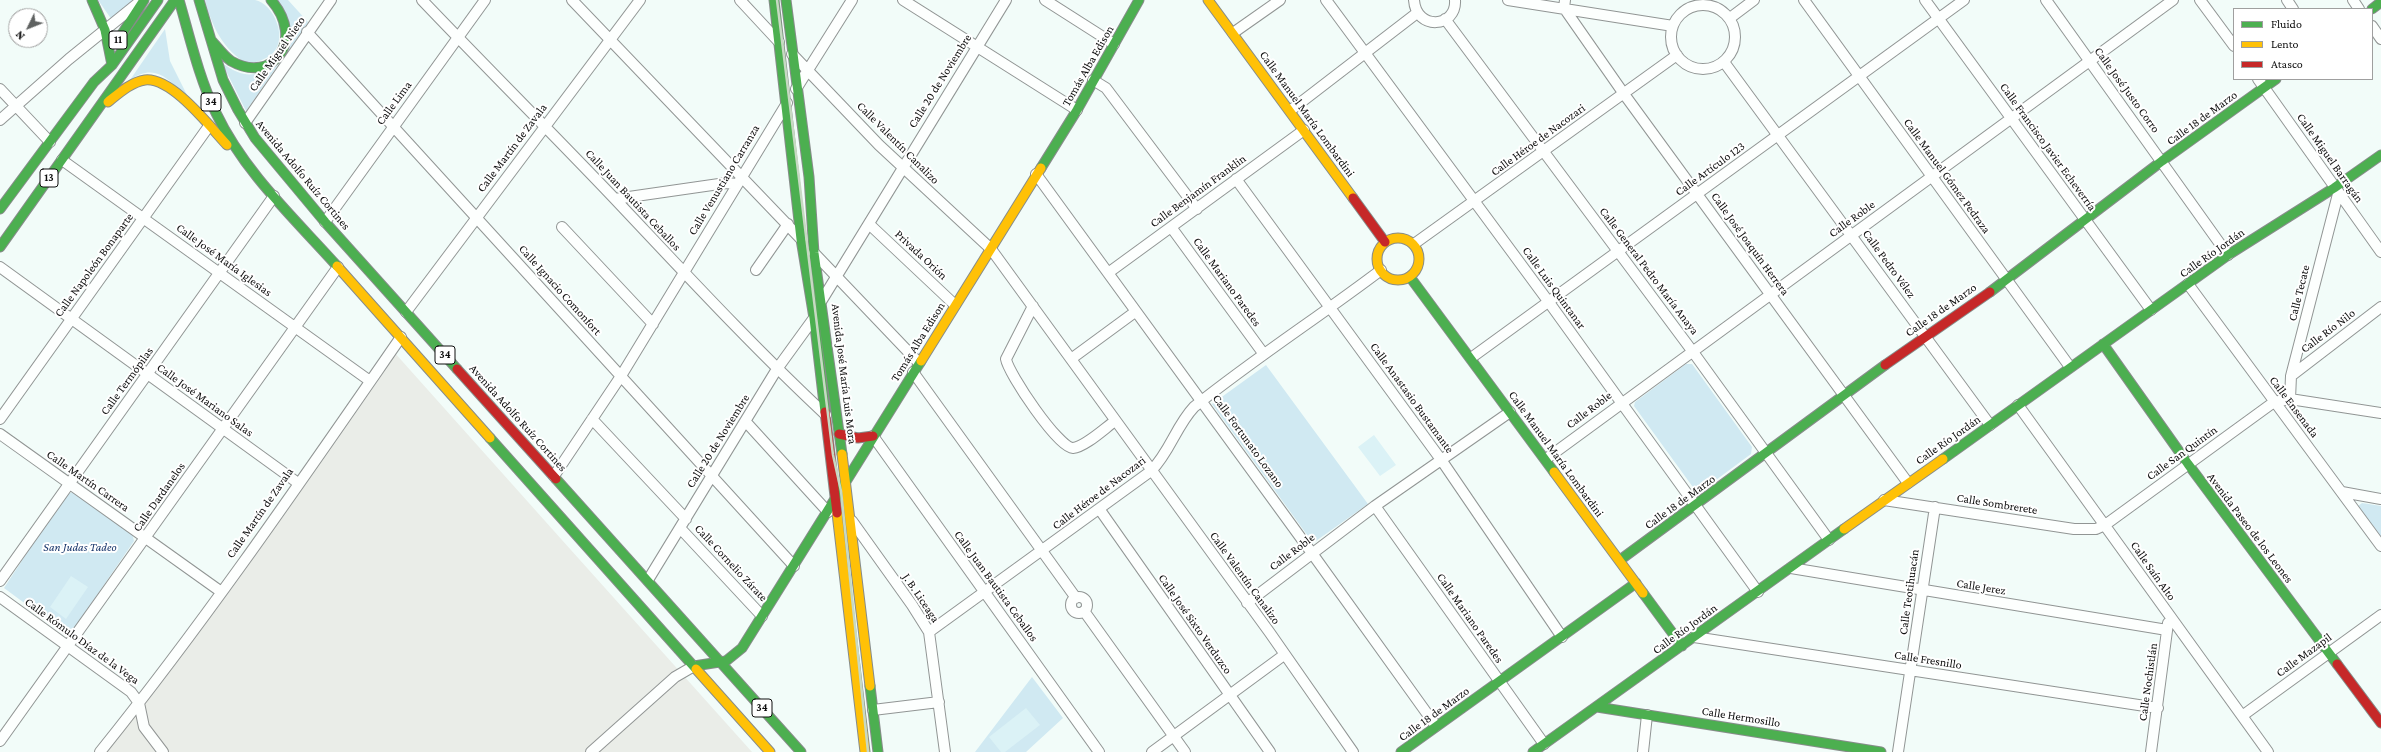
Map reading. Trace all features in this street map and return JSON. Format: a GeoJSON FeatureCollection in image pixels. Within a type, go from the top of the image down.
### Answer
{"type":"FeatureCollection","features":[{"type":"Feature","properties":{"kind":"street"},"geometry":{"type":"LineString","coordinates":[[92,0],[105,30],[112,65]]}},
{"type":"Feature","properties":{"kind":"street"},"geometry":{"type":"LineString","coordinates":[[0,120],[15,105],[143,0]]}},
{"type":"Feature","properties":{"kind":"street","name":"11"},"geometry":{"type":"LineString","coordinates":[[94,82],[110,52],[143,0]]}},
{"type":"Feature","properties":{"kind":"street","name":"13"},"geometry":{"type":"LineString","coordinates":[[0,209],[94,82],[112,65],[158,0]]}},
{"type":"Feature","properties":{"kind":"street","name":"Avenida Adolfo Ruíz Cortines"},"geometry":{"type":"LineString","coordinates":[[199,0],[209,38],[224,82],[245,124],[270,159],[801,752]]}},
{"type":"Feature","properties":{"kind":"street"},"geometry":{"type":"LineString","coordinates":[[209,38],[223,54],[241,65],[257,68],[274,60],[285,46],[287,36],[284,18],[271,0]]}},
{"type":"Feature","properties":{"kind":"street","name":"Calle Miguel Nieto"},"geometry":{"type":"LineString","coordinates":[[245,124],[307,32],[331,0]]}},
{"type":"Feature","properties":{"kind":"street","name":"Calle Juan Bautista Ceballos"},"geometry":{"type":"LineString","coordinates":[[422,0],[545,125],[683,273],[777,369],[826,415]]}},
{"type":"Feature","properties":{"kind":"street","name":"Calle Lima"},"geometry":{"type":"LineString","coordinates":[[325,222],[485,0]]}},
{"type":"Feature","properties":{"kind":"street"},"geometry":{"type":"LineString","coordinates":[[572,0],[611,39],[739,180],[788,224],[801,238]]}},
{"type":"Feature","properties":{"kind":"street","name":"Calle Martín de Zavala"},"geometry":{"type":"LineString","coordinates":[[406,312],[640,0]]}},
{"type":"Feature","properties":{"kind":"street","name":"Calle Valentín Canalizo"},"geometry":{"type":"LineString","coordinates":[[740,0],[778,41],[902,167],[991,249],[1034,306],[1353,752]]}},
{"type":"Feature","properties":{"kind":"street","name":"Avenida José María Luis Mora"},"geometry":{"type":"LineString","coordinates":[[774,0],[801,238],[814,318],[865,752]]}},
{"type":"Feature","properties":{"kind":"street","name":"Avenida José María Luis Mora"},"geometry":{"type":"LineString","coordinates":[[786,0],[796,89],[809,177],[814,253],[822,300],[845,484],[851,520],[878,752]]}},
{"type":"Feature","properties":{"kind":"street","name":"Calle Venustiano Carranza"},"geometry":{"type":"LineString","coordinates":[[554,476],[621,376],[739,180],[852,0]]}},
{"type":"Feature","properties":{"kind":"street"},"geometry":{"type":"LineString","coordinates":[[903,0],[1077,110]]}},
{"type":"Feature","properties":{"kind":"street","name":"Calle 20 de Noviembre"},"geometry":{"type":"LineString","coordinates":[[822,300],[902,167],[1006,0]]}},
{"type":"Feature","properties":{"kind":"street"},"geometry":{"type":"LineString","coordinates":[[1045,0],[1114,44]]}},
{"type":"Feature","properties":{"kind":"street","name":"Tomás Alba Edison"},"geometry":{"type":"LineString","coordinates":[[723,664],[737,655],[836,500],[873,436],[1077,110],[1139,0]]}},
{"type":"Feature","properties":{"kind":"street","name":"Calle Manuel María Lombardini"},"geometry":{"type":"LineString","coordinates":[[1208,0],[1290,110],[1385,242]]}},
{"type":"Feature","properties":{"kind":"street"},"geometry":{"type":"LineString","coordinates":[[1233,33],[1280,0]]}},
{"type":"Feature","properties":{"kind":"street","name":"Calle Luis Quintanar"},"geometry":{"type":"LineString","coordinates":[[1326,0],[1697,505],[1758,592]]}},
{"type":"Feature","properties":{"kind":"street"},"geometry":{"type":"LineString","coordinates":[[1414,0],[1417,13],[1427,21],[1439,22],[1445,20],[1454,10],[1456,0]]}},
{"type":"Feature","properties":{"kind":"street"},"geometry":{"type":"LineString","coordinates":[[1508,0],[1564,4],[1673,26]]}},
{"type":"Feature","properties":{"kind":"street"},"geometry":{"type":"LineString","coordinates":[[1730,18],[1754,0]]}},
{"type":"Feature","properties":{"kind":"street","name":"Calle Manuel Gómez Pedraza"},"geometry":{"type":"LineString","coordinates":[[1804,0],[2070,367]]}},
{"type":"Feature","properties":{"kind":"street","name":"Calle Francisco Javier Echeverría"},"geometry":{"type":"LineString","coordinates":[[1925,0],[2010,119],[2151,310]]}},
{"type":"Feature","properties":{"kind":"street","name":"Calle Artículo 123"},"geometry":{"type":"LineString","coordinates":[[1471,358],[1964,0]]}},
{"type":"Feature","properties":{"kind":"street","name":"Calle José Justo Corro"},"geometry":{"type":"LineString","coordinates":[[2046,0],[2228,255]]}},
{"type":"Feature","properties":{"kind":"street","name":"Calle Roble"},"geometry":{"type":"LineString","coordinates":[[1546,459],[1620,402],[1693,352],[2173,0]]}},
{"type":"Feature","properties":{"kind":"street"},"geometry":{"type":"LineString","coordinates":[[2200,0],[2233,45]]}},
{"type":"Feature","properties":{"kind":"street"},"geometry":{"type":"LineString","coordinates":[[2287,0],[2293,8]]}},
{"type":"Feature","properties":{"kind":"street","name":"13"},"geometry":{"type":"LineString","coordinates":[[0,247],[176,1]]}},
{"type":"Feature","properties":{"kind":"street","name":"34"},"geometry":{"type":"LineString","coordinates":[[176,1],[186,25],[197,66],[216,114],[253,172],[770,752]]}},
{"type":"Feature","properties":{"kind":"street"},"geometry":{"type":"LineString","coordinates":[[1702,2],[1718,8],[1730,18],[1734,26],[1736,41],[1731,55],[1724,62],[1715,67],[1704,69],[1694,68],[1684,63],[1677,55],[1671,41],[1673,26],[1684,10],[1702,2]]}},
{"type":"Feature","properties":{"kind":"street"},"geometry":{"type":"LineString","coordinates":[[2373,8],[2381,2]]}},
{"type":"Feature","properties":{"kind":"street","name":"Calle José Joaquín Herrera"},"geometry":{"type":"LineString","coordinates":[[1564,4],[1624,94],[1908,483]]}},
{"type":"Feature","properties":{"kind":"street"},"geometry":{"type":"LineString","coordinates":[[1290,110],[1417,13]]}},
{"type":"Feature","properties":{"kind":"street","name":"Calle General Pedro María Anaya"},"geometry":{"type":"LineString","coordinates":[[1445,20],[1693,352],[1829,540]]}},
{"type":"Feature","properties":{"kind":"street"},"geometry":{"type":"LineString","coordinates":[[2373,27],[2381,39]]}},
{"type":"Feature","properties":{"kind":"street","name":"Calle Ignacio Comonfort"},"geometry":{"type":"LineString","coordinates":[[307,32],[794,566]]}},
{"type":"Feature","properties":{"kind":"street","name":"Calle Héroe de Nacozari"},"geometry":{"type":"LineString","coordinates":[[1414,244],[1677,55]]}},
{"type":"Feature","properties":{"kind":"street","name":"Calle Pedro Vélez"},"geometry":{"type":"LineString","coordinates":[[1724,62],[1990,425]]}},
{"type":"Feature","properties":{"kind":"street"},"geometry":{"type":"LineString","coordinates":[[99,108],[131,86],[146,80],[153,80],[165,84],[209,126],[253,172]]}},
{"type":"Feature","properties":{"kind":"street"},"geometry":{"type":"LineString","coordinates":[[1093,80],[1106,88],[1197,209]]}},
{"type":"Feature","properties":{"kind":"street","name":"Calle 18 de Marzo"},"geometry":{"type":"LineString","coordinates":[[1620,560],[1767,454],[1843,395],[2006,280],[2086,220],[2261,83],[2272,80]]}},
{"type":"Feature","properties":{"kind":"street","name":"Calle Miguel Barragán"},"geometry":{"type":"LineString","coordinates":[[2261,83],[2336,191],[2381,252]]}},
{"type":"Feature","properties":{"kind":"street"},"geometry":{"type":"LineString","coordinates":[[0,89],[50,142]]}},
{"type":"Feature","properties":{"kind":"street","name":"Calle Napoleón Bonaparte"},"geometry":{"type":"LineString","coordinates":[[0,419],[209,126]]}},
{"type":"Feature","properties":{"kind":"street","name":"Calle Benjamín Franklin"},"geometry":{"type":"LineString","coordinates":[[1108,273],[1304,130]]}},
{"type":"Feature","properties":{"kind":"street","name":"Calle Río Jordán"},"geometry":{"type":"LineString","coordinates":[[1533,752],[2228,255],[2336,191],[2381,155]]}},
{"type":"Feature","properties":{"kind":"street","name":"Calle José María Iglesias"},"geometry":{"type":"LineString","coordinates":[[62,160],[370,381]]}},
{"type":"Feature","properties":{"kind":"street","name":"Calle Fortunato Lozano"},"geometry":{"type":"LineString","coordinates":[[1036,174],[1136,312],[1203,400],[1436,726]]}},
{"type":"Feature","properties":{"kind":"street","name":"Calle Anastasio Bustamante"},"geometry":{"type":"LineString","coordinates":[[1236,179],[1442,461],[1562,637]]}},
{"type":"Feature","properties":{"kind":"street"},"geometry":{"type":"LineString","coordinates":[[615,199],[726,184],[739,180]]}},
{"type":"Feature","properties":{"kind":"street","name":"Calle Tecate"},"geometry":{"type":"LineString","coordinates":[[2290,399],[2291,376],[2336,191]]}},
{"type":"Feature","properties":{"kind":"street","name":"Calle Termópilas"},"geometry":{"type":"LineString","coordinates":[[0,581],[149,375],[274,196]]}},
{"type":"Feature","properties":{"kind":"street"},"geometry":{"type":"LineString","coordinates":[[756,270],[788,224]]}},
{"type":"Feature","properties":{"kind":"street","name":"Privada Orión"},"geometry":{"type":"LineString","coordinates":[[869,224],[955,305]]}},
{"type":"Feature","properties":{"kind":"street"},"geometry":{"type":"LineString","coordinates":[[562,227],[653,324]]}},
{"type":"Feature","properties":{"kind":"street","name":"Calle Mariano Paredes"},"geometry":{"type":"LineString","coordinates":[[1171,227],[1263,353]]}},
{"type":"Feature","properties":{"kind":"street"},"geometry":{"type":"LineString","coordinates":[[1396,237],[1409,240],[1414,244],[1420,259],[1417,269],[1410,277],[1404,280],[1391,279],[1381,270],[1377,255],[1385,242],[1396,237]]}},
{"type":"Feature","properties":{"kind":"street"},"geometry":{"type":"LineString","coordinates":[[814,253],[919,362]]}},
{"type":"Feature","properties":{"kind":"street","name":"Calle José Mariano Salas"},"geometry":{"type":"LineString","coordinates":[[0,266],[298,483]]}},
{"type":"Feature","properties":{"kind":"street","name":"Calle Dardanelos"},"geometry":{"type":"LineString","coordinates":[[0,741],[338,267]]}},
{"type":"Feature","properties":{"kind":"street","name":"Calle Héroe de Nacozari"},"geometry":{"type":"LineString","coordinates":[[929,632],[1100,510],[1151,471],[1162,460],[1185,417],[1203,400],[1263,353],[1330,308],[1381,270]]}},
{"type":"Feature","properties":{"kind":"street","name":"Calle Manuel María Lombardini"},"geometry":{"type":"LineString","coordinates":[[1410,277],[1546,459],[1682,646]]}},
{"type":"Feature","properties":{"kind":"street","name":"Calle Ensenada"},"geometry":{"type":"LineString","coordinates":[[2188,284],[2381,546]]}},
{"type":"Feature","properties":{"kind":"street"},"geometry":{"type":"LineString","coordinates":[[1034,306],[1006,359],[1011,374],[1027,397],[1053,432],[1068,447],[1074,448],[1080,445],[1115,421]]}},
{"type":"Feature","properties":{"kind":"street","name":"Calle Río Nilo"},"geometry":{"type":"LineString","coordinates":[[2291,376],[2381,307]]}},
{"type":"Feature","properties":{"kind":"street"},"geometry":{"type":"LineString","coordinates":[[1071,359],[1136,312]]}},
{"type":"Feature","properties":{"kind":"street","name":"Calle 20 de Noviembre"},"geometry":{"type":"LineString","coordinates":[[648,580],[777,369],[814,318]]}},
{"type":"Feature","properties":{"kind":"street","name":"Calle Martín de Zavala"},"geometry":{"type":"LineString","coordinates":[[100,752],[139,703],[267,529],[401,337]]}},
{"type":"Feature","properties":{"kind":"street","name":"Avenida Paseo de los Leones"},"geometry":{"type":"LineString","coordinates":[[2103,344],[2188,464],[2381,723]]}},
{"type":"Feature","properties":{"kind":"street"},"geometry":{"type":"LineString","coordinates":[[913,372],[1040,552],[1076,598],[1072,602],[1072,608],[1078,613],[1084,611],[1185,752]]}},
{"type":"Feature","properties":{"kind":"street"},"geometry":{"type":"LineString","coordinates":[[2274,402],[2290,399],[2381,413]]}},
{"type":"Feature","properties":{"kind":"street","name":"Calle San Quintín"},"geometry":{"type":"LineString","coordinates":[[2105,525],[2274,402]]}},
{"type":"Feature","properties":{"kind":"street","name":"Calle Saín Alto"},"geometry":{"type":"LineString","coordinates":[[2018,405],[2268,752]]}},
{"type":"Feature","properties":{"kind":"street","name":"Calle Roble"},"geometry":{"type":"LineString","coordinates":[[1247,603],[1312,552],[1375,506],[1442,461],[1510,412]]}},
{"type":"Feature","properties":{"kind":"street","name":"Calle Cornelio Zárate"},"geometry":{"type":"LineString","coordinates":[[592,419],[686,519]]}},
{"type":"Feature","properties":{"kind":"street"},"geometry":{"type":"LineString","coordinates":[[746,422],[828,512]]}},
{"type":"Feature","properties":{"kind":"street","name":"Calle Martín Carrera"},"geometry":{"type":"LineString","coordinates":[[0,434],[220,591]]}},
{"type":"Feature","properties":{"kind":"street"},"geometry":{"type":"LineString","coordinates":[[839,434],[858,438],[873,436]]}},
{"type":"Feature","properties":{"kind":"street","name":"Calle Juan Bautista Ceballos"},"geometry":{"type":"LineString","coordinates":[[873,436],[1099,752]]}},
{"type":"Feature","properties":{"kind":"street"},"geometry":{"type":"LineString","coordinates":[[2342,492],[2381,499]]}},
{"type":"Feature","properties":{"kind":"street","name":"J. B. Liceaga"},"geometry":{"type":"LineString","coordinates":[[836,500],[912,605],[929,632],[945,752]]}},
{"type":"Feature","properties":{"kind":"street","name":"Calle Sombrerete"},"geometry":{"type":"LineString","coordinates":[[1884,500],[2074,529],[2096,529],[2105,525]]}},
{"type":"Feature","properties":{"kind":"street","name":"Calle Mariano Paredes"},"geometry":{"type":"LineString","coordinates":[[1375,506],[1544,744]]}},
{"type":"Feature","properties":{"kind":"street","name":"Calle Teotihuacán"},"geometry":{"type":"LineString","coordinates":[[1898,752],[1935,507]]}},
{"type":"Feature","properties":{"kind":"street","name":"Calle José Sixto Verduzco"},"geometry":{"type":"LineString","coordinates":[[1100,510],[1270,752]]}},
{"type":"Feature","properties":{"kind":"street","name":"Calle Cornelio Zárate"},"geometry":{"type":"LineString","coordinates":[[680,528],[762,616]]}},
{"type":"Feature","properties":{"kind":"street","name":"Calle Jerez"},"geometry":{"type":"LineString","coordinates":[[1791,568],[2168,630]]}},
{"type":"Feature","properties":{"kind":"street","name":"Calle 18 de Marzo"},"geometry":{"type":"LineString","coordinates":[[1401,752],[1636,583]]}},
{"type":"Feature","properties":{"kind":"street","name":"Calle Rómulo Díaz de la Vega"},"geometry":{"type":"LineString","coordinates":[[0,597],[126,687],[139,703],[144,727],[163,752]]}},
{"type":"Feature","properties":{"kind":"street","name":"Calle Nochistlán"},"geometry":{"type":"LineString","coordinates":[[2151,752],[2168,630],[2168,615]]}},
{"type":"Feature","properties":{"kind":"street","name":"Calle Mazapil"},"geometry":{"type":"LineString","coordinates":[[2242,716],[2381,615]]}},
{"type":"Feature","properties":{"kind":"street","name":"Calle Fresnillo"},"geometry":{"type":"LineString","coordinates":[[1694,637],[2158,708]]}},
{"type":"Feature","properties":{"kind":"street"},"geometry":{"type":"LineString","coordinates":[[1152,752],[1284,656]]}},
{"type":"Feature","properties":{"kind":"street"},"geometry":{"type":"LineString","coordinates":[[591,752],[675,677],[694,666],[723,664]]}},
{"type":"Feature","properties":{"kind":"street"},"geometry":{"type":"LineString","coordinates":[[873,710],[939,702]]}},
{"type":"Feature","properties":{"kind":"street","name":"Calle Hermosillo"},"geometry":{"type":"LineString","coordinates":[[1597,707],[1881,752]]}},
{"type":"Feature","properties":{"kind":"street"},"geometry":{"type":"LineString","coordinates":[[1643,752],[1647,715]]}},
{"type":"Feature","properties":{"kind":"shaded area"},"geometry":{"type":"Polygon","coordinates":[[[394,352],[562,540],[752,752],[107,752],[394,352]]]}},
{"type":"Feature","properties":{"kind":"shaded area"},"geometry":{"type":"Polygon","coordinates":[[[1374,435],[1396,465],[1380,476],[1358,447],[1374,435]]]}},
{"type":"Feature","properties":{"kind":"shaded area"},"geometry":{"type":"Polygon","coordinates":[[[71,576],[88,587],[66,619],[50,607],[71,576]]]}},
{"type":"Feature","properties":{"kind":"shaded area"},"geometry":{"type":"Polygon","coordinates":[[[1026,708],[1040,725],[1005,752],[1001,752],[989,737],[1026,708]]]}},
{"type":"Feature","properties":{"kind":"green space"},"geometry":{"type":"Polygon","coordinates":[[[98,0],[133,0],[112,20],[98,0]]]}},
{"type":"Feature","properties":{"kind":"green space"},"geometry":{"type":"Polygon","coordinates":[[[205,0],[255,0],[262,3],[273,15],[277,22],[279,31],[277,47],[273,53],[261,60],[247,64],[239,58],[225,44],[215,28],[205,0]]]}},
{"type":"Feature","properties":{"kind":"green space"},"geometry":{"type":"Polygon","coordinates":[[[274,0],[288,0],[308,22],[284,58],[274,0]]]}},
{"type":"Feature","properties":{"kind":"green space"},"geometry":{"type":"Polygon","coordinates":[[[165,29],[170,61],[190,101],[170,81],[156,73],[140,75],[130,80],[165,29]]]}},
{"type":"Feature","properties":{"kind":"green space"},"geometry":{"type":"Polygon","coordinates":[[[222,63],[243,74],[256,74],[278,65],[246,111],[222,63]]]}},
{"type":"Feature","properties":{"kind":"green space"},"geometry":{"type":"Polygon","coordinates":[[[1686,364],[1692,364],[1752,447],[1751,454],[1701,491],[1695,490],[1634,406],[1635,402],[1686,364]]]}},
{"type":"Feature","properties":{"kind":"green space"},"geometry":{"type":"Polygon","coordinates":[[[1266,365],[1368,504],[1313,543],[1212,404],[1266,365]]]}},
{"type":"Feature","properties":{"kind":"green space","name":"San Judas Tadeo"},"geometry":{"type":"Polygon","coordinates":[[[73,492],[132,533],[134,541],[73,630],[65,633],[4,588],[65,495],[73,492]]]}},
{"type":"Feature","properties":{"kind":"green space"},"geometry":{"type":"Polygon","coordinates":[[[2362,503],[2381,506],[2381,540],[2360,511],[2358,506],[2362,503]]]}},
{"type":"Feature","properties":{"kind":"green space"},"geometry":{"type":"Polygon","coordinates":[[[1032,677],[1063,718],[1026,752],[975,752],[1032,677]]]}},
{"type":"Feature","properties":{"kind":"railway"},"geometry":{"type":"LineString","coordinates":[[777,0],[833,455],[841,491],[868,752]]}},
{"type":"Feature","properties":{"kind":"traffic: fast"},"geometry":{"type":"LineString","coordinates":[[92,0],[105,30],[112,65]]}},
{"type":"Feature","properties":{"kind":"traffic: fast"},"geometry":{"type":"LineString","coordinates":[[122,34],[144,0]]}},
{"type":"Feature","properties":{"kind":"traffic: fast"},"geometry":{"type":"LineString","coordinates":[[0,209],[94,82],[112,65],[158,0]]}},
{"type":"Feature","properties":{"kind":"traffic: fast"},"geometry":{"type":"LineString","coordinates":[[0,247],[175,0]]}},
{"type":"Feature","properties":{"kind":"traffic: fast"},"geometry":{"type":"LineString","coordinates":[[179,0],[195,58],[210,100],[227,135],[255,175],[337,266]]}},
{"type":"Feature","properties":{"kind":"traffic: fast"},"geometry":{"type":"LineString","coordinates":[[199,0],[223,80],[238,110],[255,138],[325,222],[457,369]]}},
{"type":"Feature","properties":{"kind":"traffic: fast"},"geometry":{"type":"LineString","coordinates":[[212,41],[231,61],[246,67],[260,67],[271,63],[280,54],[285,43],[285,30],[281,15],[271,0]]}},
{"type":"Feature","properties":{"kind":"traffic: fast"},"geometry":{"type":"LineString","coordinates":[[774,0],[801,239],[814,318],[825,412]]}},
{"type":"Feature","properties":{"kind":"traffic: fast"},"geometry":{"type":"LineString","coordinates":[[786,0],[809,177],[814,253],[842,454]]}},
{"type":"Feature","properties":{"kind":"traffic: fast"},"geometry":{"type":"LineString","coordinates":[[1041,168],[1077,110],[1139,0]]}},
{"type":"Feature","properties":{"kind":"traffic: fast"},"geometry":{"type":"LineString","coordinates":[[2373,8],[2381,2]]}},
{"type":"Feature","properties":{"kind":"traffic: fast"},"geometry":{"type":"LineString","coordinates":[[1990,292],[2162,161],[2275,80]]}},
{"type":"Feature","properties":{"kind":"traffic: fast"},"geometry":{"type":"LineString","coordinates":[[1943,459],[2228,255],[2334,188],[2381,155]]}},
{"type":"Feature","properties":{"kind":"traffic: fast"},"geometry":{"type":"LineString","coordinates":[[1410,277],[1554,472]]}},
{"type":"Feature","properties":{"kind":"traffic: fast"},"geometry":{"type":"LineString","coordinates":[[2103,344],[2188,464],[2337,664]]}},
{"type":"Feature","properties":{"kind":"traffic: fast"},"geometry":{"type":"LineString","coordinates":[[694,666],[726,661],[742,648],[921,361]]}},
{"type":"Feature","properties":{"kind":"traffic: fast"},"geometry":{"type":"LineString","coordinates":[[1620,560],[1885,365]]}},
{"type":"Feature","properties":{"kind":"traffic: fast"},"geometry":{"type":"LineString","coordinates":[[490,438],[696,669]]}},
{"type":"Feature","properties":{"kind":"traffic: fast"},"geometry":{"type":"LineString","coordinates":[[556,479],[801,752]]}},
{"type":"Feature","properties":{"kind":"traffic: fast"},"geometry":{"type":"LineString","coordinates":[[1533,752],[1844,529]]}},
{"type":"Feature","properties":{"kind":"traffic: fast"},"geometry":{"type":"LineString","coordinates":[[1401,752],[1636,583]]}},
{"type":"Feature","properties":{"kind":"traffic: fast"},"geometry":{"type":"LineString","coordinates":[[1643,593],[1682,646]]}},
{"type":"Feature","properties":{"kind":"traffic: fast"},"geometry":{"type":"LineString","coordinates":[[870,686],[878,752]]}},
{"type":"Feature","properties":{"kind":"traffic: fast"},"geometry":{"type":"LineString","coordinates":[[1597,707],[1881,752]]}},
{"type":"Feature","properties":{"kind":"traffic: slow"},"geometry":{"type":"LineString","coordinates":[[1208,0],[1353,198]]}},
{"type":"Feature","properties":{"kind":"traffic: slow"},"geometry":{"type":"LineString","coordinates":[[108,102],[135,83],[145,80],[156,81],[167,86],[190,105],[227,145]]}},
{"type":"Feature","properties":{"kind":"traffic: slow"},"geometry":{"type":"LineString","coordinates":[[921,361],[1041,168]]}},
{"type":"Feature","properties":{"kind":"traffic: slow"},"geometry":{"type":"LineString","coordinates":[[1394,238],[1402,238],[1410,241],[1416,247],[1419,259],[1416,271],[1410,277],[1402,280],[1394,280],[1386,277],[1380,271],[1377,263],[1377,255],[1380,247],[1386,241],[1394,238]]}},
{"type":"Feature","properties":{"kind":"traffic: slow"},"geometry":{"type":"LineString","coordinates":[[337,266],[490,438]]}},
{"type":"Feature","properties":{"kind":"traffic: slow"},"geometry":{"type":"LineString","coordinates":[[842,454],[870,686]]}},
{"type":"Feature","properties":{"kind":"traffic: slow"},"geometry":{"type":"LineString","coordinates":[[1844,529],[1943,459]]}},
{"type":"Feature","properties":{"kind":"traffic: slow"},"geometry":{"type":"LineString","coordinates":[[1554,472],[1643,593]]}},
{"type":"Feature","properties":{"kind":"traffic: slow"},"geometry":{"type":"LineString","coordinates":[[837,513],[865,752]]}},
{"type":"Feature","properties":{"kind":"traffic: slow"},"geometry":{"type":"LineString","coordinates":[[696,669],[770,752]]}},
{"type":"Feature","properties":{"kind":"traffic: jam"},"geometry":{"type":"LineString","coordinates":[[1353,198],[1385,242]]}},
{"type":"Feature","properties":{"kind":"traffic: jam"},"geometry":{"type":"LineString","coordinates":[[1885,365],[1990,292]]}},
{"type":"Feature","properties":{"kind":"traffic: jam"},"geometry":{"type":"LineString","coordinates":[[457,369],[556,479]]}},
{"type":"Feature","properties":{"kind":"traffic: jam"},"geometry":{"type":"LineString","coordinates":[[825,412],[837,513]]}},
{"type":"Feature","properties":{"kind":"traffic: jam"},"geometry":{"type":"LineString","coordinates":[[839,434],[858,438],[873,436]]}},
{"type":"Feature","properties":{"kind":"traffic: jam"},"geometry":{"type":"LineString","coordinates":[[2337,664],[2381,723]]}}]}
